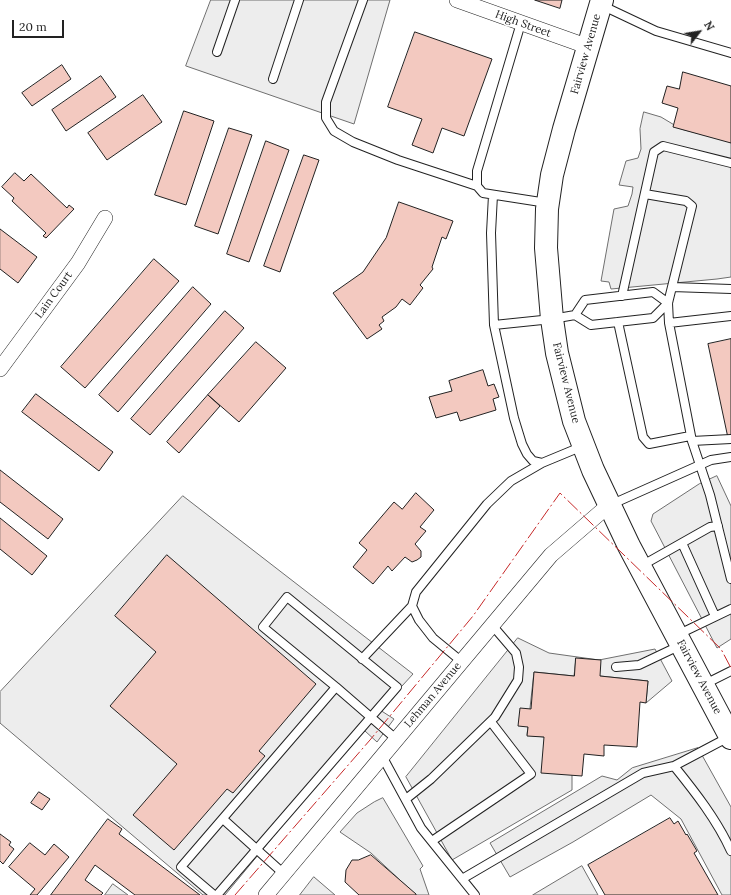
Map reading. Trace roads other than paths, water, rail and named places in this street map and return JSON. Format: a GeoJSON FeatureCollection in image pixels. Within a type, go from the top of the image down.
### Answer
{"type":"FeatureCollection","features":[{"type":"Feature","properties":{"kind":"main road","name":"Fairview Avenue"},"geometry":{"type":"LineString","coordinates":[[601,2],[564,129],[552,175],[547,203],[546,248],[552,319],[564,381],[574,421],[583,446],[609,505],[640,566],[731,737]]}},
{"type":"Feature","properties":{"kind":"street","name":"High Street"},"geometry":{"type":"LineString","coordinates":[[457,0],[588,47]]}},
{"type":"Feature","properties":{"kind":"street","name":"Lain Court"},"geometry":{"type":"LineString","coordinates":[[0,369],[78,263],[105,218]]}},
{"type":"Feature","properties":{"kind":"street","name":"Lehman Avenue"},"geometry":{"type":"LineString","coordinates":[[266,895],[551,555],[609,505]]}},
{"type":"Feature","properties":{"kind":"lane"},"geometry":{"type":"LineString","coordinates":[[216,52],[235,0]]}},
{"type":"Feature","properties":{"kind":"lane"},"geometry":{"type":"LineString","coordinates":[[273,79],[299,0]]}},
{"type":"Feature","properties":{"kind":"lane"},"geometry":{"type":"LineString","coordinates":[[363,0],[326,102],[326,118],[334,131],[353,142],[398,160],[477,186],[483,193],[547,203]]}},
{"type":"Feature","properties":{"kind":"lane"},"geometry":{"type":"LineString","coordinates":[[601,2],[656,30],[731,52]]}},
{"type":"Feature","properties":{"kind":"lane"},"geometry":{"type":"LineString","coordinates":[[477,186],[477,171],[521,23]]}},
{"type":"Feature","properties":{"kind":"lane"},"geometry":{"type":"LineString","coordinates":[[622,296],[654,152],[663,146],[731,163]]}},
{"type":"Feature","properties":{"kind":"lane"},"geometry":{"type":"LineString","coordinates":[[645,194],[686,202],[692,206],[668,303],[669,323],[691,438],[710,495],[731,579]]}},
{"type":"Feature","properties":{"kind":"lane"},"geometry":{"type":"LineString","coordinates":[[493,195],[491,233],[494,325],[518,431],[527,454],[534,461],[542,463]]}},
{"type":"Feature","properties":{"kind":"lane"},"geometry":{"type":"LineString","coordinates":[[672,287],[731,289]]}},
{"type":"Feature","properties":{"kind":"lane"},"geometry":{"type":"LineString","coordinates":[[575,315],[585,300],[652,292],[668,303]]}},
{"type":"Feature","properties":{"kind":"lane"},"geometry":{"type":"LineString","coordinates":[[494,325],[575,315],[591,326],[653,318],[668,303]]}},
{"type":"Feature","properties":{"kind":"lane"},"geometry":{"type":"LineString","coordinates":[[669,323],[731,316]]}},
{"type":"Feature","properties":{"kind":"lane"},"geometry":{"type":"LineString","coordinates":[[618,322],[643,437],[649,444],[691,438],[731,439]]}},
{"type":"Feature","properties":{"kind":"lane"},"geometry":{"type":"LineString","coordinates":[[362,659],[412,606],[416,592],[487,504],[511,481],[542,463],[583,446]]}},
{"type":"Feature","properties":{"kind":"lane"},"geometry":{"type":"LineString","coordinates":[[609,505],[711,460],[731,457]]}},
{"type":"Feature","properties":{"kind":"lane"},"geometry":{"type":"LineString","coordinates":[[640,566],[710,527],[718,526]]}},
{"type":"Feature","properties":{"kind":"lane"},"geometry":{"type":"LineString","coordinates":[[682,543],[715,616]]}},
{"type":"Feature","properties":{"kind":"lane"},"geometry":{"type":"LineString","coordinates":[[217,895],[371,718],[397,687],[287,597],[263,627],[336,687],[371,718],[396,739]]}},
{"type":"Feature","properties":{"kind":"lane"},"geometry":{"type":"LineString","coordinates":[[412,606],[419,620],[433,638],[462,661]]}},
{"type":"Feature","properties":{"kind":"lane"},"geometry":{"type":"LineString","coordinates":[[616,667],[639,665],[715,616],[731,609]]}},
{"type":"Feature","properties":{"kind":"lane"},"geometry":{"type":"LineString","coordinates":[[406,799],[431,779],[491,722],[518,680],[519,667],[516,653],[492,625]]}},
{"type":"Feature","properties":{"kind":"lane"},"geometry":{"type":"LineString","coordinates":[[703,685],[731,671]]}},
{"type":"Feature","properties":{"kind":"lane"},"geometry":{"type":"LineString","coordinates":[[214,895],[181,867],[336,687]]}},
{"type":"Feature","properties":{"kind":"lane"},"geometry":{"type":"LineString","coordinates":[[432,841],[531,774],[491,722]]}},
{"type":"Feature","properties":{"kind":"lane"},"geometry":{"type":"LineString","coordinates":[[462,879],[643,773],[674,766],[731,737]]}},
{"type":"Feature","properties":{"kind":"lane"},"geometry":{"type":"LineString","coordinates":[[382,756],[421,828],[475,895]]}},
{"type":"Feature","properties":{"kind":"lane"},"geometry":{"type":"LineString","coordinates":[[674,766],[690,785],[724,835],[731,851]]}},
{"type":"Feature","properties":{"kind":"lane"},"geometry":{"type":"LineString","coordinates":[[223,819],[284,874]]}}]}
